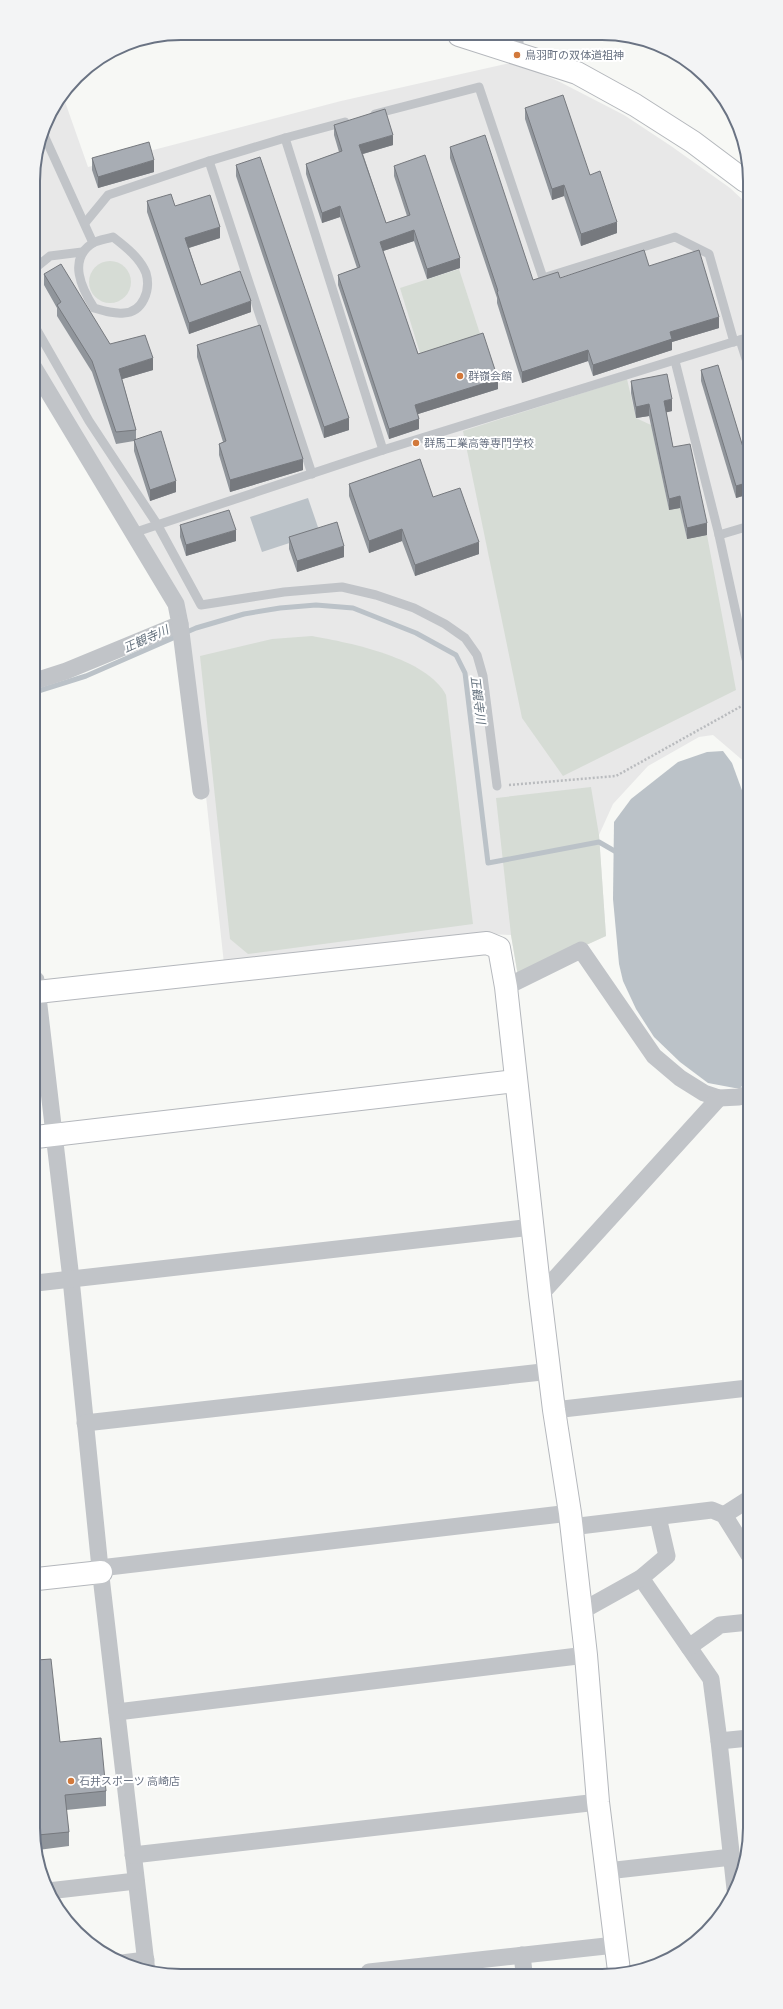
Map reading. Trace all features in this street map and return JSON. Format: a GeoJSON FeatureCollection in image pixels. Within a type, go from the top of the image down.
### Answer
{"type":"FeatureCollection","features":[{"type":"Feature","properties":{"kind":"street"},"geometry":{"type":"LineString","coordinates":[[490,40],[515,44],[577,73],[635,105],[693,142],[743,180]]}},
{"type":"Feature","properties":{"kind":"street"},"geometry":{"type":"LineString","coordinates":[[40,378],[176,604],[180,624],[201,792]]}},
{"type":"Feature","properties":{"kind":"street"},"geometry":{"type":"LineString","coordinates":[[40,679],[66,671],[180,624]]}},
{"type":"Feature","properties":{"kind":"street"},"geometry":{"type":"LineString","coordinates":[[40,986],[487,943],[499,948],[506,987],[515,1081],[540,1295],[551,1371],[554,1410],[571,1520],[580,1612],[586,1655],[598,1802],[619,1968]]}},
{"type":"Feature","properties":{"kind":"street"},"geometry":{"type":"LineString","coordinates":[[506,987],[581,950],[654,1056],[692,1086],[704,1093],[719,1098],[743,1100]]}},
{"type":"Feature","properties":{"kind":"street"},"geometry":{"type":"LineString","coordinates":[[40,1053],[45,1136],[71,1279],[100,1570],[146,1964]]}},
{"type":"Feature","properties":{"kind":"street"},"geometry":{"type":"LineString","coordinates":[[45,1136],[515,1081]]}},
{"type":"Feature","properties":{"kind":"street"},"geometry":{"type":"LineString","coordinates":[[540,1295],[719,1098]]}},
{"type":"Feature","properties":{"kind":"street"},"geometry":{"type":"LineString","coordinates":[[40,1283],[532,1227]]}},
{"type":"Feature","properties":{"kind":"street"},"geometry":{"type":"LineString","coordinates":[[85,1423],[551,1371]]}},
{"type":"Feature","properties":{"kind":"street"},"geometry":{"type":"LineString","coordinates":[[554,1410],[743,1389]]}},
{"type":"Feature","properties":{"kind":"street"},"geometry":{"type":"LineString","coordinates":[[724,1515],[743,1503]]}},
{"type":"Feature","properties":{"kind":"street"},"geometry":{"type":"LineString","coordinates":[[40,1579],[100,1570],[571,1520],[658,1516],[712,1510],[724,1515],[743,1545]]}},
{"type":"Feature","properties":{"kind":"street"},"geometry":{"type":"LineString","coordinates":[[580,1612],[641,1578],[667,1556],[658,1516]]}},
{"type":"Feature","properties":{"kind":"street"},"geometry":{"type":"LineString","coordinates":[[641,1578],[710,1680],[720,1741],[734,1878]]}},
{"type":"Feature","properties":{"kind":"street"},"geometry":{"type":"LineString","coordinates":[[689,1647],[720,1625],[743,1623]]}},
{"type":"Feature","properties":{"kind":"street"},"geometry":{"type":"LineString","coordinates":[[117,1712],[586,1655]]}},
{"type":"Feature","properties":{"kind":"street"},"geometry":{"type":"LineString","coordinates":[[720,1741],[743,1739]]}},
{"type":"Feature","properties":{"kind":"street"},"geometry":{"type":"LineString","coordinates":[[133,1855],[598,1802]]}},
{"type":"Feature","properties":{"kind":"street"},"geometry":{"type":"LineString","coordinates":[[607,1871],[732,1858]]}},
{"type":"Feature","properties":{"kind":"street"},"geometry":{"type":"LineString","coordinates":[[53,1889],[136,1881]]}},
{"type":"Feature","properties":{"kind":"street"},"geometry":{"type":"LineString","coordinates":[[420,1969],[523,1963],[615,1945]]}},
{"type":"Feature","properties":{"kind":"lane"},"geometry":{"type":"LineString","coordinates":[[133,533],[383,450],[740,340],[709,254],[675,236],[543,278],[479,86],[367,116]]}},
{"type":"Feature","properties":{"kind":"lane"},"geometry":{"type":"LineString","coordinates":[[85,223],[108,195],[209,161],[352,120]]}},
{"type":"Feature","properties":{"kind":"lane"},"geometry":{"type":"LineString","coordinates":[[285,138],[383,450]]}},
{"type":"Feature","properties":{"kind":"lane"},"geometry":{"type":"LineString","coordinates":[[46,140],[94,243]]}},
{"type":"Feature","properties":{"kind":"lane"},"geometry":{"type":"LineString","coordinates":[[209,161],[312,474]]}},
{"type":"Feature","properties":{"kind":"lane"},"geometry":{"type":"LineString","coordinates":[[40,264],[50,256],[82,252],[94,243],[113,237],[133,253],[146,274],[147,292],[141,305],[126,313],[108,312],[94,308],[83,290],[77,270],[82,252]]}},
{"type":"Feature","properties":{"kind":"lane"},"geometry":{"type":"LineString","coordinates":[[40,335],[89,421],[157,524],[201,605],[284,592],[342,587],[376,595],[414,608],[445,624],[466,638],[477,654],[483,676],[497,786]]}},
{"type":"Feature","properties":{"kind":"lane"},"geometry":{"type":"LineString","coordinates":[[675,361],[719,535],[743,645]]}},
{"type":"Feature","properties":{"kind":"lane"},"geometry":{"type":"LineString","coordinates":[[719,535],[743,528]]}},
{"type":"Feature","properties":{"kind":"path"},"geometry":{"type":"LineString","coordinates":[[497,786],[616,776],[743,705]]}},
{"type":"Feature","properties":{"kind":"shaded area","name":"群馬工業高等専門学校"},"geometry":{"type":"Polygon","coordinates":[[[514,62],[560,82],[624,115],[730,188],[743,200],[743,761],[713,735],[699,737],[648,766],[613,804],[599,835],[606,936],[518,976],[511,935],[489,934],[224,964],[189,638],[181,601],[40,366],[40,171],[47,135],[54,118],[65,101],[88,167],[341,101],[514,62]]]}},
{"type":"Feature","properties":{"kind":"shaded area"},"geometry":{"type":"Polygon","coordinates":[[[110,261],[125,267],[131,282],[125,297],[110,303],[95,297],[89,282],[95,267],[110,261]]]}},
{"type":"Feature","properties":{"kind":"shaded area"},"geometry":{"type":"Polygon","coordinates":[[[459,269],[483,343],[423,363],[400,288],[459,269]]]}},
{"type":"Feature","properties":{"kind":"shaded area"},"geometry":{"type":"Polygon","coordinates":[[[627,379],[636,418],[651,425],[669,510],[680,508],[687,539],[707,535],[736,690],[563,776],[522,718],[463,431],[627,379]]]}},
{"type":"Feature","properties":{"kind":"shaded area"},"geometry":{"type":"Polygon","coordinates":[[[308,498],[320,533],[262,552],[250,517],[308,498]]]}},
{"type":"Feature","properties":{"kind":"shaded area"},"geometry":{"type":"Polygon","coordinates":[[[312,636],[367,648],[406,662],[423,671],[436,682],[446,695],[473,924],[248,954],[230,939],[200,656],[272,639],[312,636]]]}},
{"type":"Feature","properties":{"kind":"shaded area"},"geometry":{"type":"Polygon","coordinates":[[[723,751],[732,763],[743,793],[743,1084],[740,1089],[708,1083],[680,1062],[654,1037],[636,1009],[623,981],[619,964],[613,899],[614,822],[631,799],[678,762],[707,752],[723,751]]]}},
{"type":"Feature","properties":{"kind":"shaded area"},"geometry":{"type":"Polygon","coordinates":[[[591,787],[599,835],[606,936],[518,976],[511,935],[496,798],[591,787]]]}},
{"type":"Feature","properties":{"kind":"building"},"geometry":{"type":"Polygon","coordinates":[[[563,95],[590,175],[600,171],[617,222],[581,234],[564,185],[552,189],[525,108],[563,95]]]}},
{"type":"Feature","properties":{"kind":"building"},"geometry":{"type":"Polygon","coordinates":[[[385,109],[393,135],[359,145],[386,223],[410,215],[394,166],[425,155],[460,258],[427,269],[414,230],[380,242],[418,354],[483,333],[498,379],[415,405],[419,419],[389,429],[338,275],[360,267],[340,206],[322,213],[306,164],[342,151],[334,125],[385,109]]]}},
{"type":"Feature","properties":{"kind":"building"},"geometry":{"type":"Polygon","coordinates":[[[485,135],[533,280],[558,272],[560,278],[644,250],[649,266],[699,250],[719,317],[670,332],[672,339],[593,365],[588,350],[522,372],[497,292],[498,291],[450,147],[485,135]]]}},
{"type":"Feature","properties":{"kind":"building"},"geometry":{"type":"Polygon","coordinates":[[[149,142],[154,160],[98,177],[92,158],[149,142]]]}},
{"type":"Feature","properties":{"kind":"building"},"geometry":{"type":"Polygon","coordinates":[[[260,157],[349,418],[324,427],[236,165],[260,157]]]}},
{"type":"Feature","properties":{"kind":"building"},"geometry":{"type":"Polygon","coordinates":[[[171,194],[175,206],[210,195],[220,227],[185,238],[201,285],[240,271],[251,301],[189,323],[147,201],[171,194]]]}},
{"type":"Feature","properties":{"kind":"building"},"geometry":{"type":"Polygon","coordinates":[[[61,264],[110,344],[145,335],[153,358],[119,369],[136,430],[116,432],[92,361],[57,305],[61,302],[44,274],[61,264]]]}},
{"type":"Feature","properties":{"kind":"building"},"geometry":{"type":"Polygon","coordinates":[[[260,325],[303,459],[230,480],[219,444],[226,441],[197,345],[260,325]]]}},
{"type":"Feature","properties":{"kind":"building"},"geometry":{"type":"Polygon","coordinates":[[[718,365],[743,447],[743,484],[736,486],[701,370],[718,365]]]}},
{"type":"Feature","properties":{"kind":"building"},"geometry":{"type":"Polygon","coordinates":[[[667,374],[672,399],[664,401],[673,447],[690,444],[707,523],[687,528],[680,496],[669,499],[649,404],[636,407],[631,381],[667,374]]]}},
{"type":"Feature","properties":{"kind":"building"},"geometry":{"type":"Polygon","coordinates":[[[161,431],[176,481],[150,490],[134,440],[161,431]]]}},
{"type":"Feature","properties":{"kind":"building"},"geometry":{"type":"Polygon","coordinates":[[[420,459],[433,497],[460,488],[479,542],[415,565],[402,529],[369,541],[349,484],[420,459]]]}},
{"type":"Feature","properties":{"kind":"building"},"geometry":{"type":"Polygon","coordinates":[[[229,510],[236,530],[186,545],[180,525],[229,510]]]}},
{"type":"Feature","properties":{"kind":"building"},"geometry":{"type":"Polygon","coordinates":[[[337,522],[344,546],[297,561],[289,537],[337,522]]]}},
{"type":"Feature","properties":{"kind":"building","name":"石井スポーツ 高崎店"},"geometry":{"type":"Polygon","coordinates":[[[51,1659],[60,1742],[101,1738],[106,1791],[65,1795],[69,1832],[40,1835],[40,1828],[40,1660],[51,1659]]]}},
{"type":"Feature","properties":{"kind":"waterway","name":"正観寺川"},"geometry":{"type":"LineString","coordinates":[[40,690],[86,676],[196,628],[244,614],[280,608],[316,605],[353,608],[416,633],[456,655],[465,673],[488,863],[599,842],[618,853]]}},
{"type":"Feature","properties":{"kind":"place","name":"鳥羽町の双体道祖神"},"geometry":{"type":"Point","coordinates":[517,55]}},
{"type":"Feature","properties":{"kind":"place","name":"群嶺会館"},"geometry":{"type":"Point","coordinates":[460,376]}},
{"type":"Feature","properties":{"kind":"place","name":"群馬工業高等専門学校"},"geometry":{"type":"Point","coordinates":[416,443]}},
{"type":"Feature","properties":{"kind":"place","name":"石井スポーツ 高崎店"},"geometry":{"type":"Point","coordinates":[71,1781]}}]}
